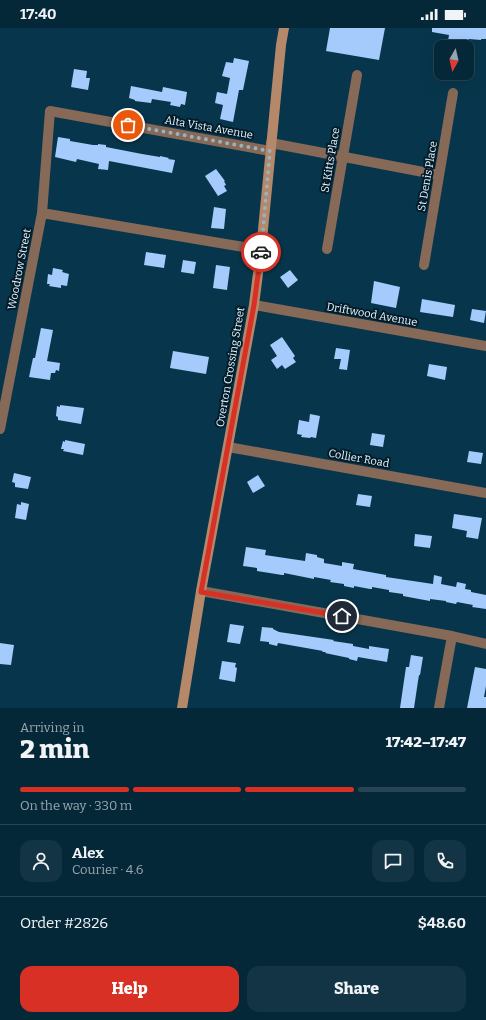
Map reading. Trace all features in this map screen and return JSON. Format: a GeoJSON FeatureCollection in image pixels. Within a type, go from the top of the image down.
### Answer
{"type":"FeatureCollection","features":[{"type":"Feature","properties":{"kind":"main road","name":"Overton Crossing Street"},"geometry":{"type":"LineString","coordinates":[[182,708],[201,592],[254,305],[284,28]]}},
{"type":"Feature","properties":{"kind":"street","name":"St Kitts Place"},"geometry":{"type":"LineString","coordinates":[[327,249],[357,75]]}},
{"type":"Feature","properties":{"kind":"street","name":"St Denis Place"},"geometry":{"type":"LineString","coordinates":[[424,264],[453,92]]}},
{"type":"Feature","properties":{"kind":"street","name":"Alta Vista Avenue"},"geometry":{"type":"LineString","coordinates":[[50,111],[270,147],[343,157],[439,176]]}},
{"type":"Feature","properties":{"kind":"street","name":"Woodrow Street"},"geometry":{"type":"LineString","coordinates":[[0,429],[42,213],[50,111]]}},
{"type":"Feature","properties":{"kind":"street"},"geometry":{"type":"LineString","coordinates":[[42,213],[261,250]]}},
{"type":"Feature","properties":{"kind":"street","name":"Driftwood Avenue"},"geometry":{"type":"LineString","coordinates":[[254,305],[486,346]]}},
{"type":"Feature","properties":{"kind":"street","name":"Collier Road"},"geometry":{"type":"LineString","coordinates":[[228,447],[486,493]]}},
{"type":"Feature","properties":{"kind":"street"},"geometry":{"type":"LineString","coordinates":[[201,592],[452,636],[486,644]]}},
{"type":"Feature","properties":{"kind":"street"},"geometry":{"type":"LineString","coordinates":[[439,708],[452,636]]}},
{"type":"Feature","properties":{"kind":"building"},"geometry":{"type":"Polygon","coordinates":[[[330,28],[385,28],[379,60],[326,51],[330,28]]]}},
{"type":"Feature","properties":{"kind":"building"},"geometry":{"type":"Polygon","coordinates":[[[432,28],[486,28],[486,39],[448,40],[449,35],[432,32],[432,28]]]}},
{"type":"Feature","properties":{"kind":"building"},"geometry":{"type":"Polygon","coordinates":[[[234,58],[249,61],[243,90],[239,90],[233,122],[220,119],[223,105],[215,103],[217,92],[227,94],[230,78],[222,76],[226,62],[233,63],[234,58]]]}},
{"type":"Feature","properties":{"kind":"building"},"geometry":{"type":"Polygon","coordinates":[[[74,69],[87,71],[86,78],[90,78],[88,90],[71,87],[74,69]]]}},
{"type":"Feature","properties":{"kind":"building"},"geometry":{"type":"Polygon","coordinates":[[[131,86],[162,92],[163,87],[187,92],[185,105],[181,104],[180,107],[170,105],[171,102],[152,99],[151,103],[135,101],[129,98],[131,86]]]}},
{"type":"Feature","properties":{"kind":"building"},"geometry":{"type":"Polygon","coordinates":[[[58,137],[70,139],[70,141],[93,145],[106,145],[106,147],[169,158],[168,159],[175,160],[172,173],[109,161],[108,170],[98,169],[99,164],[77,159],[76,162],[55,157],[58,137]]]}},
{"type":"Feature","properties":{"kind":"building"},"geometry":{"type":"Polygon","coordinates":[[[216,169],[225,181],[226,185],[224,186],[227,191],[218,196],[205,176],[216,169]]]}},
{"type":"Feature","properties":{"kind":"building"},"geometry":{"type":"Polygon","coordinates":[[[214,207],[226,209],[224,229],[211,228],[214,207]]]}},
{"type":"Feature","properties":{"kind":"building"},"geometry":{"type":"Polygon","coordinates":[[[146,252],[166,255],[164,268],[144,265],[146,252]]]}},
{"type":"Feature","properties":{"kind":"building"},"geometry":{"type":"Polygon","coordinates":[[[183,260],[196,262],[194,274],[181,272],[183,260]]]}},
{"type":"Feature","properties":{"kind":"building"},"geometry":{"type":"Polygon","coordinates":[[[216,265],[230,267],[227,290],[213,288],[216,265]]]}},
{"type":"Feature","properties":{"kind":"building"},"geometry":{"type":"Polygon","coordinates":[[[53,268],[63,270],[62,272],[69,274],[67,286],[61,285],[61,288],[49,286],[50,284],[47,284],[48,274],[52,275],[53,268]]]}},
{"type":"Feature","properties":{"kind":"building"},"geometry":{"type":"Polygon","coordinates":[[[290,270],[298,280],[288,288],[280,277],[290,270]]]}},
{"type":"Feature","properties":{"kind":"building"},"geometry":{"type":"Polygon","coordinates":[[[374,281],[400,287],[396,308],[371,303],[374,281]]]}},
{"type":"Feature","properties":{"kind":"building"},"geometry":{"type":"Polygon","coordinates":[[[422,299],[455,305],[453,317],[420,312],[422,299]]]}},
{"type":"Feature","properties":{"kind":"building"},"geometry":{"type":"Polygon","coordinates":[[[472,309],[486,311],[484,323],[470,320],[472,309]]]}},
{"type":"Feature","properties":{"kind":"building"},"geometry":{"type":"Polygon","coordinates":[[[41,328],[53,330],[47,361],[60,363],[59,371],[56,370],[55,373],[51,373],[50,380],[29,377],[33,358],[35,358],[41,328]]]}},
{"type":"Feature","properties":{"kind":"building"},"geometry":{"type":"Polygon","coordinates":[[[282,337],[295,356],[293,358],[296,362],[285,369],[282,365],[277,369],[271,360],[277,356],[270,345],[282,337]]]}},
{"type":"Feature","properties":{"kind":"building"},"geometry":{"type":"Polygon","coordinates":[[[336,348],[350,350],[347,370],[339,369],[341,359],[334,359],[336,348]]]}},
{"type":"Feature","properties":{"kind":"building"},"geometry":{"type":"Polygon","coordinates":[[[173,351],[209,357],[206,374],[170,368],[173,351]]]}},
{"type":"Feature","properties":{"kind":"building"},"geometry":{"type":"Polygon","coordinates":[[[429,364],[447,367],[445,380],[427,376],[429,364]]]}},
{"type":"Feature","properties":{"kind":"building"},"geometry":{"type":"Polygon","coordinates":[[[60,405],[84,408],[81,424],[58,420],[58,417],[56,416],[57,406],[60,407],[60,405]]]}},
{"type":"Feature","properties":{"kind":"building"},"geometry":{"type":"Polygon","coordinates":[[[310,414],[320,416],[316,438],[301,437],[302,435],[297,434],[299,420],[309,422],[310,414]]]}},
{"type":"Feature","properties":{"kind":"building"},"geometry":{"type":"Polygon","coordinates":[[[372,433],[385,435],[383,447],[370,445],[372,433]]]}},
{"type":"Feature","properties":{"kind":"building"},"geometry":{"type":"Polygon","coordinates":[[[65,440],[85,444],[83,455],[63,451],[64,449],[61,449],[63,441],[65,442],[65,440]]]}},
{"type":"Feature","properties":{"kind":"building"},"geometry":{"type":"Polygon","coordinates":[[[469,451],[483,453],[481,464],[467,462],[469,451]]]}},
{"type":"Feature","properties":{"kind":"building"},"geometry":{"type":"Polygon","coordinates":[[[14,473],[31,477],[28,489],[15,487],[15,483],[12,482],[14,473]]]}},
{"type":"Feature","properties":{"kind":"building"},"geometry":{"type":"Polygon","coordinates":[[[258,475],[265,486],[253,493],[247,482],[258,475]]]}},
{"type":"Feature","properties":{"kind":"building"},"geometry":{"type":"Polygon","coordinates":[[[358,494],[372,496],[370,507],[356,505],[358,494]]]}},
{"type":"Feature","properties":{"kind":"building"},"geometry":{"type":"Polygon","coordinates":[[[21,502],[29,504],[26,520],[15,518],[17,504],[21,505],[21,502]]]}},
{"type":"Feature","properties":{"kind":"building"},"geometry":{"type":"Polygon","coordinates":[[[454,514],[482,518],[478,539],[466,537],[467,531],[452,528],[454,514]]]}},
{"type":"Feature","properties":{"kind":"building"},"geometry":{"type":"Polygon","coordinates":[[[415,534],[432,536],[430,548],[414,546],[415,534]]]}},
{"type":"Feature","properties":{"kind":"building"},"geometry":{"type":"Polygon","coordinates":[[[246,547],[266,550],[265,555],[305,561],[306,553],[317,555],[317,557],[324,559],[324,563],[342,566],[342,562],[354,564],[353,569],[386,575],[386,577],[433,584],[434,575],[442,577],[441,584],[456,587],[457,582],[466,584],[465,589],[471,590],[471,592],[486,595],[486,609],[472,607],[473,605],[457,602],[456,604],[446,601],[430,599],[430,601],[403,596],[403,594],[372,587],[372,589],[370,589],[354,586],[354,588],[344,586],[344,584],[330,582],[331,580],[314,577],[314,579],[284,573],[284,575],[282,575],[257,571],[257,568],[243,566],[246,547]]]}},
{"type":"Feature","properties":{"kind":"building"},"geometry":{"type":"Polygon","coordinates":[[[230,624],[244,626],[240,644],[227,642],[230,624]]]}},
{"type":"Feature","properties":{"kind":"building"},"geometry":{"type":"Polygon","coordinates":[[[262,627],[273,628],[279,632],[334,640],[333,641],[353,644],[353,646],[369,649],[369,646],[389,649],[387,662],[358,657],[357,661],[322,652],[323,651],[278,643],[277,646],[269,644],[269,642],[260,641],[262,627]]]}},
{"type":"Feature","properties":{"kind":"building"},"geometry":{"type":"Polygon","coordinates":[[[0,643],[14,645],[11,665],[0,664],[0,643]]]}},
{"type":"Feature","properties":{"kind":"building"},"geometry":{"type":"Polygon","coordinates":[[[411,655],[423,657],[414,708],[400,708],[406,667],[409,667],[411,655]]]}},
{"type":"Feature","properties":{"kind":"building"},"geometry":{"type":"Polygon","coordinates":[[[222,661],[236,663],[235,667],[237,668],[235,682],[219,679],[222,661]]]}},
{"type":"Feature","properties":{"kind":"building"},"geometry":{"type":"Polygon","coordinates":[[[475,667],[486,669],[486,686],[484,697],[486,697],[486,708],[467,708],[475,667]]]}},
{"type":"Feature","properties":{"kind":"way so far"},"geometry":{"type":"LineString","coordinates":[[128,125],[270,151],[261,252]]}},
{"type":"Feature","properties":{"kind":"route"},"geometry":{"type":"LineString","coordinates":[[261,252],[254,305],[201,592],[342,616]]}}]}
